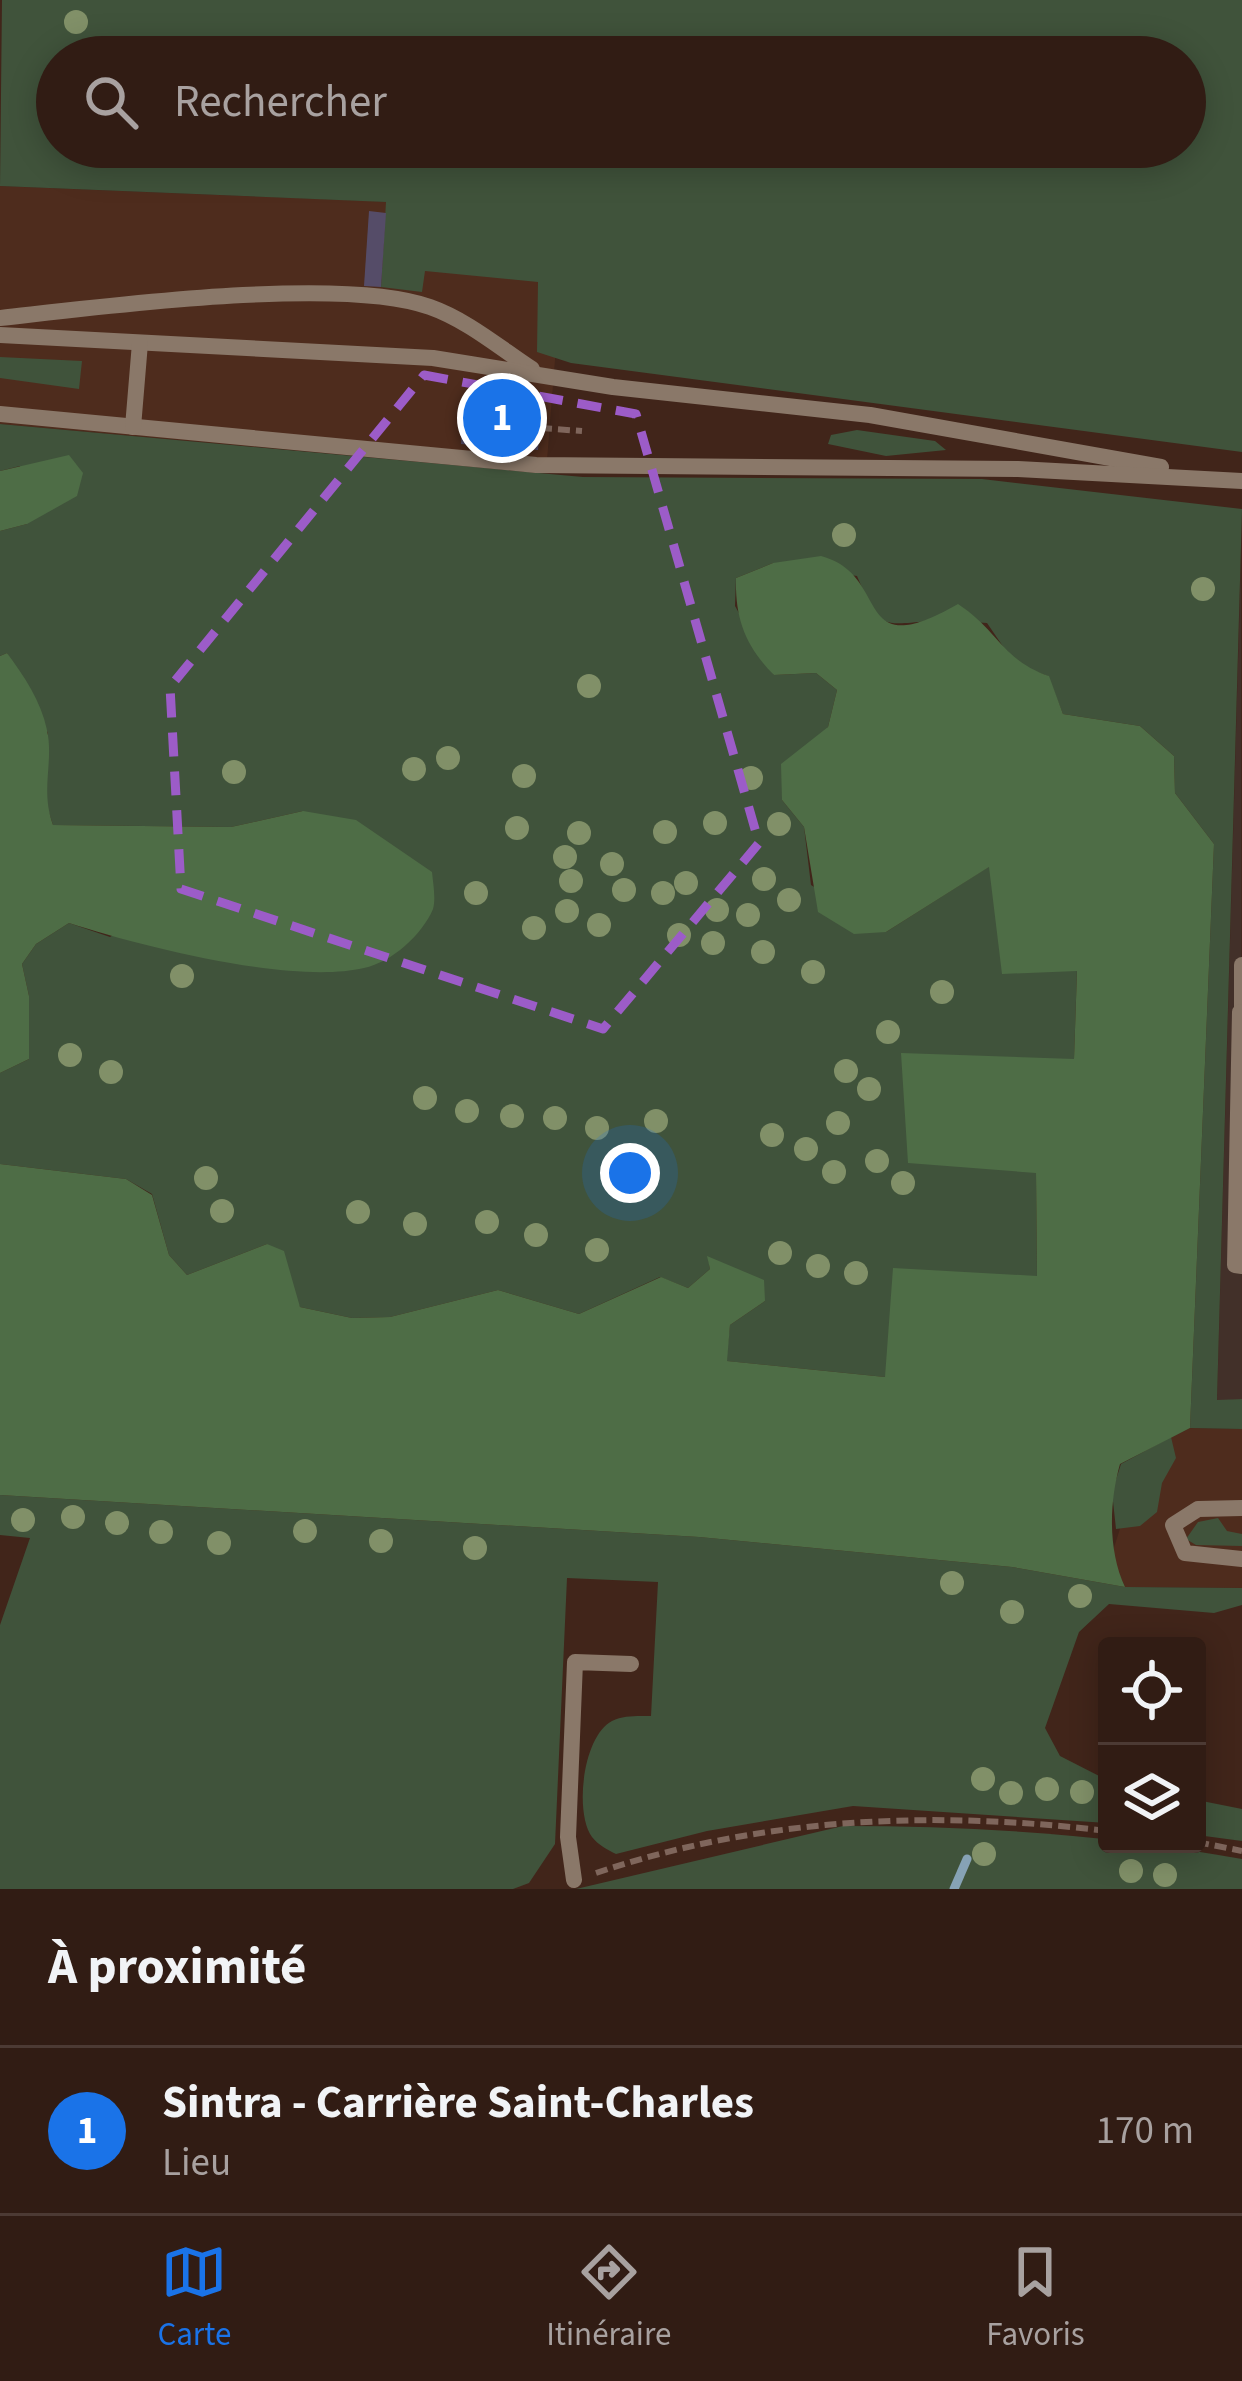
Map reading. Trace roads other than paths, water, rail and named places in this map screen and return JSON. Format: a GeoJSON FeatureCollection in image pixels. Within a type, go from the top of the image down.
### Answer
{"type":"FeatureCollection","features":[{"type":"Feature","properties":{"kind":"lane"},"geometry":{"type":"LineString","coordinates":[[0,318],[232,299],[373,297],[432,307],[543,376]]}},
{"type":"Feature","properties":{"kind":"lane"},"geometry":{"type":"LineString","coordinates":[[0,335],[433,358],[543,376],[870,415],[1237,480]]}},
{"type":"Feature","properties":{"kind":"lane"},"geometry":{"type":"LineString","coordinates":[[133,427],[140,343]]}},
{"type":"Feature","properties":{"kind":"lane"},"geometry":{"type":"LineString","coordinates":[[0,413],[599,469],[1018,469],[1237,480]]}},
{"type":"Feature","properties":{"kind":"lane"},"geometry":{"type":"LineString","coordinates":[[1242,965],[1235,1265],[1242,1266]]}},
{"type":"Feature","properties":{"kind":"lane"},"geometry":{"type":"LineString","coordinates":[[1242,1508],[1198,1509],[1173,1525],[1185,1553],[1242,1559]]}},
{"type":"Feature","properties":{"kind":"lane"},"geometry":{"type":"LineString","coordinates":[[574,1880],[568,1837],[575,1662],[631,1664]]}},
{"type":"Feature","properties":{"kind":"waterway"},"geometry":{"type":"LineString","coordinates":[[954,1889],[967,1859]]}},
{"type":"Feature","properties":{"kind":"place","name":"Sintra - Carrière Saint-Charles"},"geometry":{"type":"Point","coordinates":[502,418]}}]}
